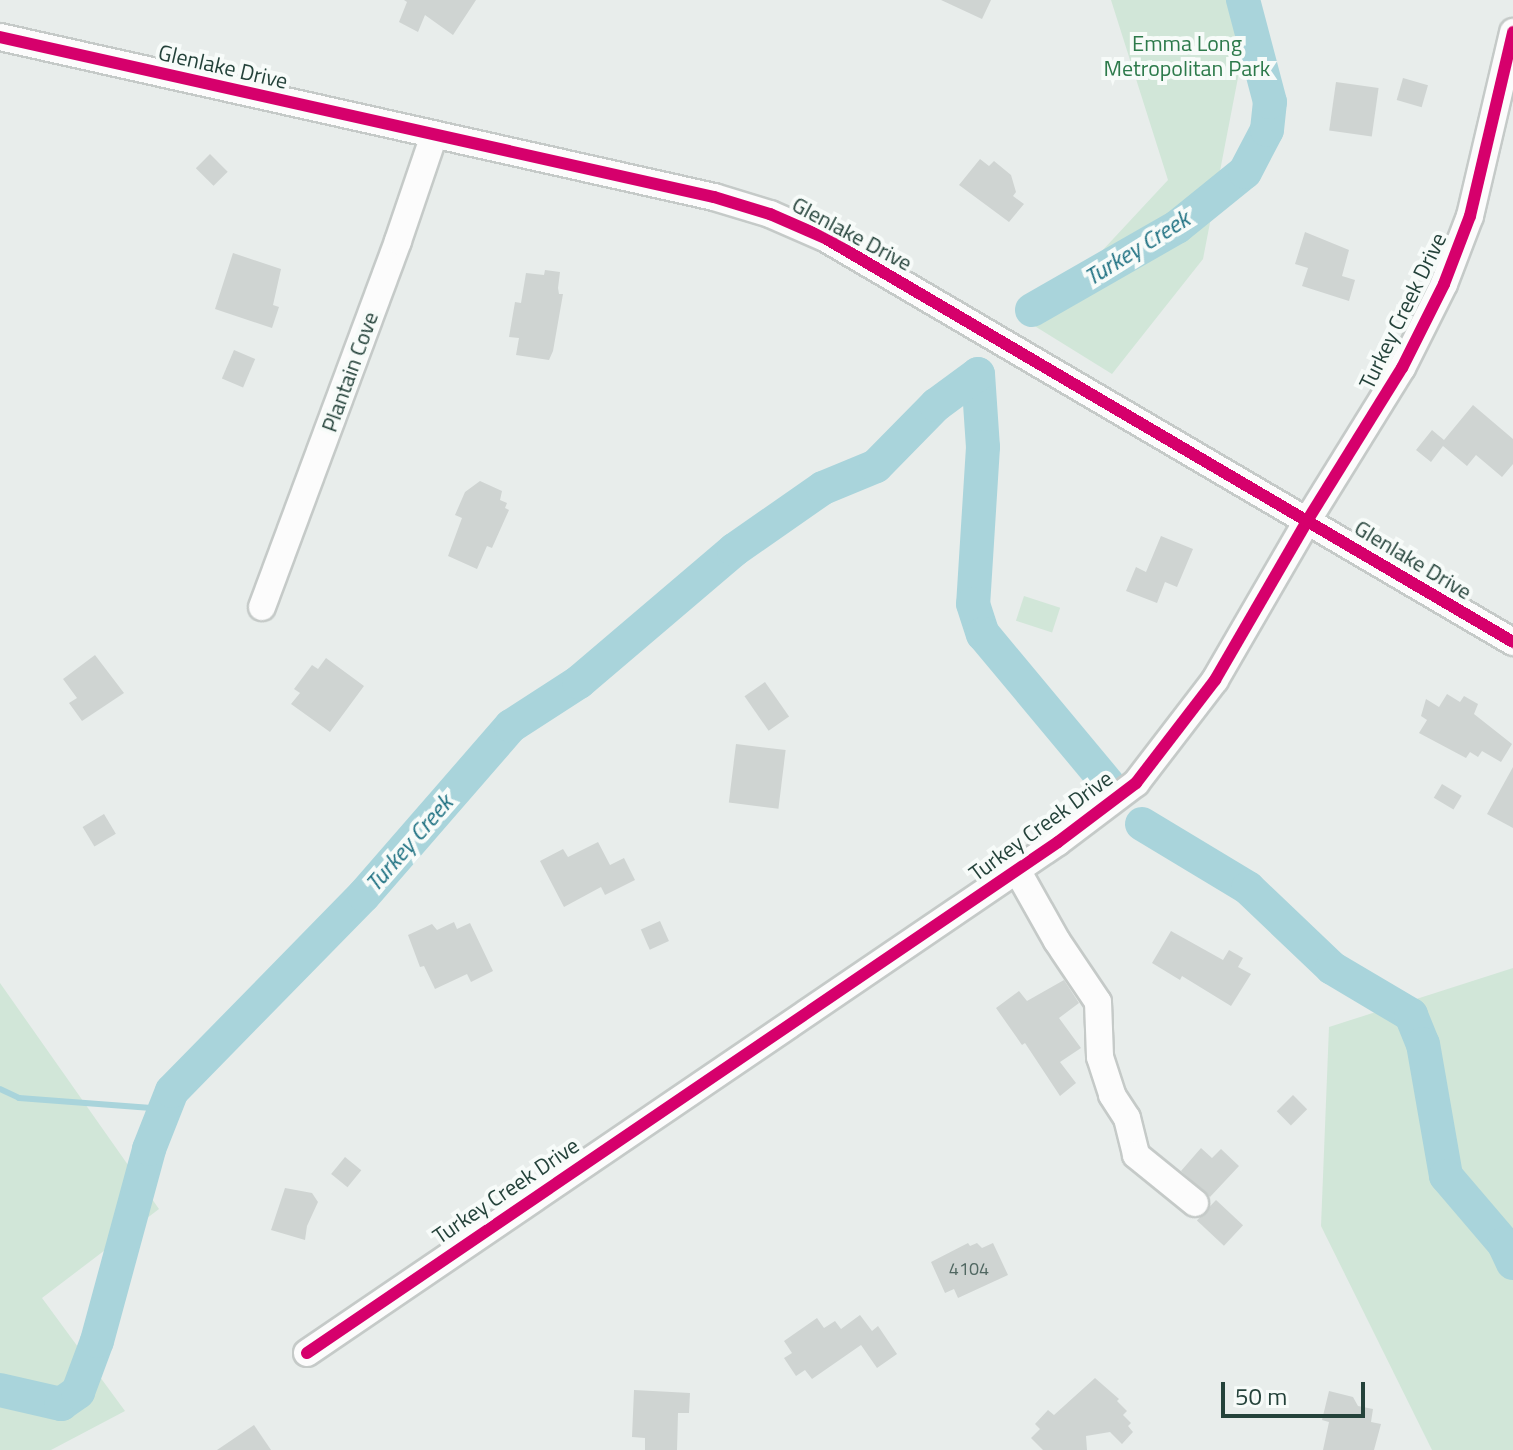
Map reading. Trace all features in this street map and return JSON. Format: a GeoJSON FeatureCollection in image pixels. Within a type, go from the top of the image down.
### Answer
{"type":"FeatureCollection","features":[{"type":"Feature","properties":{"kind":"street","name":"Turkey Creek Drive"},"geometry":{"type":"LineString","coordinates":[[307,1353],[1017,870],[1136,783],[1215,680],[1307,521],[1402,368],[1444,284],[1470,216],[1513,32]]}},
{"type":"Feature","properties":{"kind":"street","name":"Glenlake Drive"},"geometry":{"type":"LineString","coordinates":[[0,37],[714,197],[770,214],[825,238],[1513,642]]}},
{"type":"Feature","properties":{"kind":"street","name":"Plantain Cove"},"geometry":{"type":"LineString","coordinates":[[262,607],[398,241],[434,135]]}},
{"type":"Feature","properties":{"kind":"street"},"geometry":{"type":"LineString","coordinates":[[1017,870],[1057,941],[1098,1002],[1100,1057],[1112,1095],[1127,1118],[1136,1155],[1195,1203]]}},
{"type":"Feature","properties":{"kind":"green space","name":"Emma Long Metropolitan Park"},"geometry":{"type":"Polygon","coordinates":[[[1111,0],[1253,0],[1203,259],[1112,374],[1033,325],[1168,180],[1111,0]]]}},
{"type":"Feature","properties":{"kind":"green space"},"geometry":{"type":"Polygon","coordinates":[[[1024,596],[1060,608],[1052,632],[1016,621],[1024,596]]]}},
{"type":"Feature","properties":{"kind":"green space"},"geometry":{"type":"Polygon","coordinates":[[[1513,968],[1513,1450],[1432,1450],[1321,1226],[1329,1027],[1513,968]]]}},
{"type":"Feature","properties":{"kind":"green space"},"geometry":{"type":"Polygon","coordinates":[[[0,983],[159,1209],[42,1298],[125,1411],[51,1450],[0,1450],[0,983]]]}},
{"type":"Feature","properties":{"kind":"building"},"geometry":{"type":"Polygon","coordinates":[[[404,0],[476,0],[453,35],[425,15],[418,32],[399,22],[407,2],[404,0]]]}},
{"type":"Feature","properties":{"kind":"building"},"geometry":{"type":"Polygon","coordinates":[[[941,0],[991,0],[982,19],[941,0]]]}},
{"type":"Feature","properties":{"kind":"building"},"geometry":{"type":"Polygon","coordinates":[[[1403,78],[1428,85],[1422,107],[1397,100],[1403,78]]]}},
{"type":"Feature","properties":{"kind":"building"},"geometry":{"type":"Polygon","coordinates":[[[1336,82],[1379,88],[1372,137],[1329,131],[1336,82]]]}},
{"type":"Feature","properties":{"kind":"building"},"geometry":{"type":"Polygon","coordinates":[[[210,154],[228,172],[214,186],[196,168],[210,154]]]}},
{"type":"Feature","properties":{"kind":"building"},"geometry":{"type":"Polygon","coordinates":[[[980,159],[989,166],[994,161],[1011,175],[1016,192],[1013,196],[1024,204],[1009,222],[959,185],[980,159]]]}},
{"type":"Feature","properties":{"kind":"building"},"geometry":{"type":"Polygon","coordinates":[[[1305,232],[1349,250],[1342,276],[1355,280],[1349,301],[1302,286],[1308,268],[1295,264],[1305,232]]]}},
{"type":"Feature","properties":{"kind":"building"},"geometry":{"type":"Polygon","coordinates":[[[233,253],[281,269],[273,305],[279,307],[272,328],[215,309],[233,253]]]}},
{"type":"Feature","properties":{"kind":"building"},"geometry":{"type":"Polygon","coordinates":[[[545,270],[560,272],[558,288],[559,294],[563,294],[549,360],[516,355],[519,338],[509,337],[515,302],[521,303],[526,273],[544,275],[545,270]]]}},
{"type":"Feature","properties":{"kind":"building"},"geometry":{"type":"Polygon","coordinates":[[[234,350],[255,359],[243,388],[222,379],[234,350]]]}},
{"type":"Feature","properties":{"kind":"building"},"geometry":{"type":"Polygon","coordinates":[[[1473,405],[1513,439],[1513,464],[1502,477],[1476,455],[1467,466],[1443,446],[1431,462],[1416,450],[1432,430],[1444,440],[1473,405]]]}},
{"type":"Feature","properties":{"kind":"building"},"geometry":{"type":"Polygon","coordinates":[[[480,481],[502,491],[500,500],[507,503],[505,508],[509,510],[492,548],[487,546],[477,569],[448,556],[462,518],[455,515],[465,492],[480,481]]]}},
{"type":"Feature","properties":{"kind":"building"},"geometry":{"type":"Polygon","coordinates":[[[1161,536],[1193,549],[1177,587],[1165,582],[1157,603],[1126,591],[1136,567],[1146,572],[1161,536]]]}},
{"type":"Feature","properties":{"kind":"building"},"geometry":{"type":"Polygon","coordinates":[[[95,655],[124,693],[82,721],[69,703],[77,698],[63,679],[95,655]]]}},
{"type":"Feature","properties":{"kind":"building"},"geometry":{"type":"Polygon","coordinates":[[[326,658],[364,686],[330,732],[291,704],[300,693],[294,689],[312,665],[318,669],[326,658]]]}},
{"type":"Feature","properties":{"kind":"building"},"geometry":{"type":"Polygon","coordinates":[[[765,682],[789,716],[769,731],[745,696],[765,682]]]}},
{"type":"Feature","properties":{"kind":"building"},"geometry":{"type":"Polygon","coordinates":[[[1447,694],[1460,702],[1464,696],[1478,704],[1474,714],[1512,744],[1501,762],[1482,751],[1478,757],[1470,752],[1466,758],[1419,733],[1427,720],[1421,716],[1426,699],[1439,707],[1447,694]]]}},
{"type":"Feature","properties":{"kind":"building"},"geometry":{"type":"Polygon","coordinates":[[[736,744],[786,750],[778,809],[729,803],[736,744]]]}},
{"type":"Feature","properties":{"kind":"building"},"geometry":{"type":"Polygon","coordinates":[[[1513,767],[1513,828],[1487,814],[1513,767]]]}},
{"type":"Feature","properties":{"kind":"building"},"geometry":{"type":"Polygon","coordinates":[[[1442,784],[1462,796],[1453,810],[1434,798],[1442,784]]]}},
{"type":"Feature","properties":{"kind":"building"},"geometry":{"type":"Polygon","coordinates":[[[104,814],[116,834],[94,847],[83,827],[104,814]]]}},
{"type":"Feature","properties":{"kind":"building"},"geometry":{"type":"Polygon","coordinates":[[[598,842],[610,865],[624,858],[635,880],[605,895],[601,887],[564,907],[540,861],[563,849],[568,857],[598,842]]]}},
{"type":"Feature","properties":{"kind":"building"},"geometry":{"type":"Polygon","coordinates":[[[660,921],[669,941],[650,950],[641,930],[660,921]]]}},
{"type":"Feature","properties":{"kind":"building"},"geometry":{"type":"Polygon","coordinates":[[[454,922],[457,929],[470,923],[493,971],[471,982],[467,974],[435,989],[424,966],[420,967],[408,935],[432,924],[437,930],[454,922]]]}},
{"type":"Feature","properties":{"kind":"building"},"geometry":{"type":"Polygon","coordinates":[[[1171,931],[1223,960],[1229,950],[1243,958],[1238,967],[1251,974],[1231,1006],[1182,976],[1180,980],[1152,963],[1171,931]]]}},
{"type":"Feature","properties":{"kind":"building"},"geometry":{"type":"Polygon","coordinates":[[[1064,980],[1079,1003],[1059,1018],[1081,1048],[1060,1062],[1076,1083],[1060,1096],[1025,1043],[1022,1045],[996,1008],[1019,991],[1027,1001],[1064,980]]]}},
{"type":"Feature","properties":{"kind":"building"},"geometry":{"type":"Polygon","coordinates":[[[1293,1095],[1307,1109],[1291,1125],[1277,1111],[1293,1095]]]}},
{"type":"Feature","properties":{"kind":"building"},"geometry":{"type":"Polygon","coordinates":[[[1201,1148],[1212,1158],[1221,1149],[1239,1166],[1210,1197],[1181,1171],[1201,1148]]]}},
{"type":"Feature","properties":{"kind":"building"},"geometry":{"type":"Polygon","coordinates":[[[345,1157],[361,1170],[347,1187],[331,1174],[345,1157]]]}},
{"type":"Feature","properties":{"kind":"building"},"geometry":{"type":"Polygon","coordinates":[[[285,1188],[312,1193],[318,1202],[307,1226],[305,1240],[271,1230],[285,1188]]]}},
{"type":"Feature","properties":{"kind":"building"},"geometry":{"type":"Polygon","coordinates":[[[1216,1200],[1243,1225],[1224,1246],[1197,1220],[1216,1200]]]}},
{"type":"Feature","properties":{"kind":"building"},"geometry":{"type":"Polygon","coordinates":[[[968,1243],[970,1246],[977,1243],[982,1248],[993,1243],[1008,1275],[958,1298],[954,1289],[945,1293],[931,1262],[968,1243]]]}},
{"type":"Feature","properties":{"kind":"building"},"geometry":{"type":"Polygon","coordinates":[[[860,1315],[872,1331],[878,1326],[897,1354],[877,1368],[861,1345],[812,1379],[805,1370],[796,1376],[784,1358],[792,1353],[784,1341],[817,1318],[824,1328],[835,1321],[841,1329],[860,1315]]]}},
{"type":"Feature","properties":{"kind":"building"},"geometry":{"type":"Polygon","coordinates":[[[1095,1378],[1119,1399],[1117,1401],[1127,1411],[1123,1415],[1131,1423],[1128,1426],[1133,1432],[1122,1444],[1110,1432],[1086,1436],[1087,1450],[1043,1450],[1031,1438],[1040,1429],[1035,1424],[1048,1410],[1054,1415],[1095,1378]]]}},
{"type":"Feature","properties":{"kind":"building"},"geometry":{"type":"Polygon","coordinates":[[[634,1390],[690,1393],[689,1413],[678,1413],[677,1450],[645,1450],[645,1438],[632,1437],[634,1390]]]}},
{"type":"Feature","properties":{"kind":"building"},"geometry":{"type":"Polygon","coordinates":[[[1329,1391],[1353,1397],[1358,1406],[1373,1409],[1371,1422],[1381,1424],[1374,1450],[1323,1450],[1329,1422],[1322,1420],[1329,1391]]]}},
{"type":"Feature","properties":{"kind":"building"},"geometry":{"type":"Polygon","coordinates":[[[254,1425],[271,1450],[217,1450],[254,1425]]]}},
{"type":"Feature","properties":{"kind":"waterway","name":"Turkey Creek"},"geometry":{"type":"LineString","coordinates":[[1032,310],[1177,227],[1245,172],[1267,130],[1270,102],[1243,0]]}},
{"type":"Feature","properties":{"kind":"waterway"},"geometry":{"type":"LineString","coordinates":[[978,374],[983,447],[973,604],[983,634],[1108,784]]}},
{"type":"Feature","properties":{"kind":"waterway","name":"Turkey Creek"},"geometry":{"type":"LineString","coordinates":[[0,1390],[61,1404],[78,1392],[97,1341],[149,1149],[172,1091],[364,895],[511,726],[579,682],[734,550],[823,488],[876,466],[936,405],[978,374]]}},
{"type":"Feature","properties":{"kind":"waterway"},"geometry":{"type":"LineString","coordinates":[[1142,824],[1248,888],[1332,968],[1411,1015],[1423,1044],[1446,1176],[1504,1244],[1513,1263]]}},
{"type":"Feature","properties":{"kind":"waterway"},"geometry":{"type":"LineString","coordinates":[[0,1089],[19,1098],[165,1109]]}},
{"type":"Feature","properties":{"kind":"cycle path"},"geometry":{"type":"LineString","coordinates":[[307,1353],[1058,842],[1136,783],[1215,680],[1307,521],[1402,368],[1444,284],[1470,216],[1513,32]]}},
{"type":"Feature","properties":{"kind":"cycle path"},"geometry":{"type":"LineString","coordinates":[[0,37],[714,197],[770,214],[825,238],[1513,642]]}}]}
